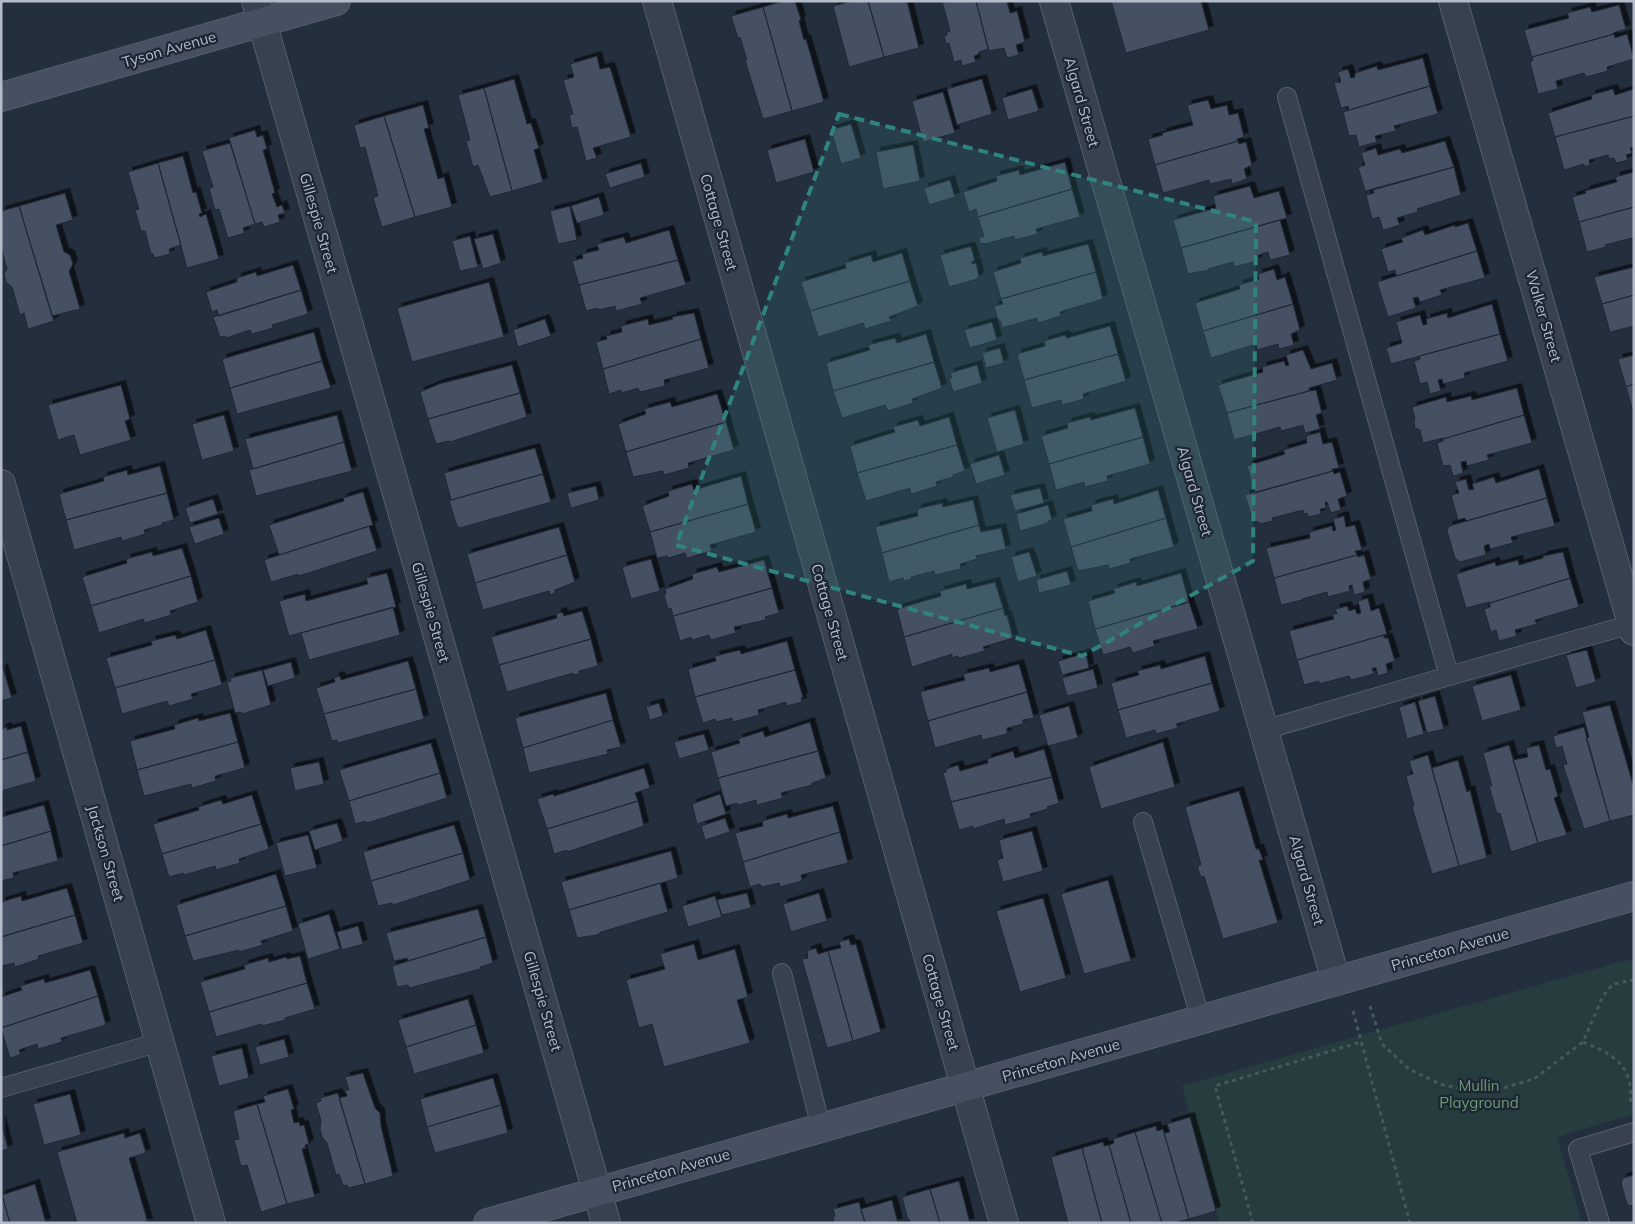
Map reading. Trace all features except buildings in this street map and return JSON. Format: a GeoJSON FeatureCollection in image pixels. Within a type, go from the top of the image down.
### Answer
{"type":"FeatureCollection","features":[{"type":"Feature","properties":{"kind":"street","name":"Tyson Avenue"},"geometry":{"type":"LineString","coordinates":[[1,97],[259,12],[336,1]]}},
{"type":"Feature","properties":{"kind":"street","name":"Cottage Street"},"geometry":{"type":"LineString","coordinates":[[656,1],[1004,1223]]}},
{"type":"Feature","properties":{"kind":"street","name":"Algard Street"},"geometry":{"type":"LineString","coordinates":[[1054,1],[1264,730],[1349,978]]}},
{"type":"Feature","properties":{"kind":"street","name":"Walker Street"},"geometry":{"type":"LineString","coordinates":[[1454,1],[1633,627]]}},
{"type":"Feature","properties":{"kind":"street","name":"Gillespie Street"},"geometry":{"type":"LineString","coordinates":[[259,12],[606,1223]]}},
{"type":"Feature","properties":{"kind":"street","name":"Jackson Street"},"geometry":{"type":"LineString","coordinates":[[1,484],[211,1223]]}},
{"type":"Feature","properties":{"kind":"street","name":"Princeton Avenue"},"geometry":{"type":"LineString","coordinates":[[488,1223],[1634,896]]}},
{"type":"Feature","properties":{"kind":"lane"},"geometry":{"type":"LineString","coordinates":[[1288,98],[1448,676]]}},
{"type":"Feature","properties":{"kind":"lane"},"geometry":{"type":"LineString","coordinates":[[1264,730],[1448,676],[1633,627]]}},
{"type":"Feature","properties":{"kind":"lane"},"geometry":{"type":"LineString","coordinates":[[1143,822],[1201,1020]]}},
{"type":"Feature","properties":{"kind":"lane"},"geometry":{"type":"LineString","coordinates":[[782,973],[821,1128]]}},
{"type":"Feature","properties":{"kind":"lane"},"geometry":{"type":"LineString","coordinates":[[1,1088],[160,1042]]}},
{"type":"Feature","properties":{"kind":"lane"},"geometry":{"type":"LineString","coordinates":[[1600,1223],[1578,1149],[1634,1132]]}},
{"type":"Feature","properties":{"kind":"path"},"geometry":{"type":"LineString","coordinates":[[1349,978],[1382,1044],[1409,1069],[1440,1084],[1466,1090],[1500,1089],[1534,1079],[1583,1042],[1603,996],[1613,984],[1634,980]]}},
{"type":"Feature","properties":{"kind":"path"},"geometry":{"type":"LineString","coordinates":[[1253,1223],[1215,1086],[1361,1042],[1410,1223]]}},
{"type":"Feature","properties":{"kind":"path"},"geometry":{"type":"LineString","coordinates":[[1583,1042],[1611,1054],[1628,1070],[1632,1084],[1628,1110]]}},
{"type":"Feature","properties":{"kind":"highlighted area"},"geometry":{"type":"Polygon","coordinates":[[[839,114],[1256,222],[1253,561],[1082,656],[676,545],[839,114]]]}},
{"type":"Feature","properties":{"kind":"green space","name":"Mullin Playground"},"geometry":{"type":"Polygon","coordinates":[[[1634,960],[1634,1114],[1557,1137],[1582,1223],[1219,1223],[1182,1086],[1623,961],[1634,960]]]}}]}
